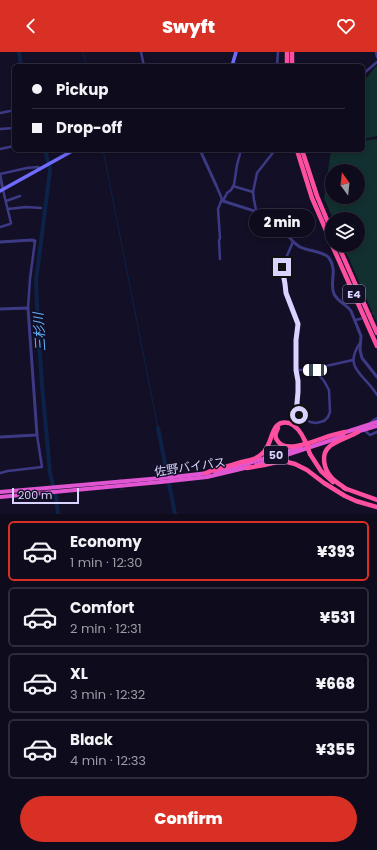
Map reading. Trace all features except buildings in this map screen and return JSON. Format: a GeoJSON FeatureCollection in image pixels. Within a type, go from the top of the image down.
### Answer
{"type":"FeatureCollection","features":[{"type":"Feature","properties":{"kind":"highway"},"geometry":{"type":"LineString","coordinates":[[287,52],[287,64]]}},
{"type":"Feature","properties":{"kind":"highway"},"geometry":{"type":"LineString","coordinates":[[292,52],[292,64]]}},
{"type":"Feature","properties":{"kind":"highway","name":"E4"},"geometry":{"type":"LineString","coordinates":[[298,152],[312,198],[325,229]]}},
{"type":"Feature","properties":{"kind":"highway"},"geometry":{"type":"LineString","coordinates":[[303,152],[311,181],[325,215]]}},
{"type":"Feature","properties":{"kind":"highway","name":"E4"},"geometry":{"type":"LineString","coordinates":[[335,252],[377,345]]}},
{"type":"Feature","properties":{"kind":"highway","name":"E4"},"geometry":{"type":"LineString","coordinates":[[341,252],[377,333]]}},
{"type":"Feature","properties":{"kind":"highway","name":"佐野バイパス"},"geometry":{"type":"LineString","coordinates":[[174,479],[246,464],[377,422]]}},
{"type":"Feature","properties":{"kind":"highway"},"geometry":{"type":"LineString","coordinates":[[206,473],[257,458],[267,448],[272,433],[276,427],[282,423],[288,423],[294,426],[301,433],[318,472],[340,492]]}},
{"type":"Feature","properties":{"kind":"highway"},"geometry":{"type":"LineString","coordinates":[[304,442],[296,431],[290,426],[283,426],[277,430],[276,437],[278,442],[282,445],[290,447],[299,446],[334,434],[345,432]]}},
{"type":"Feature","properties":{"kind":"highway","name":"佐野バイパス"},"geometry":{"type":"LineString","coordinates":[[0,492],[65,489],[207,477],[247,468],[377,426]]}},
{"type":"Feature","properties":{"kind":"highway"},"geometry":{"type":"LineString","coordinates":[[346,489],[330,476],[325,466],[324,455],[328,448],[332,445],[361,431]]}},
{"type":"Feature","properties":{"kind":"highway"},"geometry":{"type":"LineString","coordinates":[[309,454],[324,475],[334,483],[377,500]]}},
{"type":"Feature","properties":{"kind":"highway"},"geometry":{"type":"LineString","coordinates":[[247,468],[277,462],[295,464],[356,501],[377,507]]}},
{"type":"Feature","properties":{"kind":"highway","name":"佐野バイパス"},"geometry":{"type":"LineString","coordinates":[[0,497],[47,490]]}},
{"type":"Feature","properties":{"kind":"main road"},"geometry":{"type":"LineString","coordinates":[[233,64],[236,52]]}},
{"type":"Feature","properties":{"kind":"main road"},"geometry":{"type":"LineString","coordinates":[[1,191],[70,152]]}},
{"type":"Feature","properties":{"kind":"street"},"geometry":{"type":"LineString","coordinates":[[141,52],[144,64]]}},
{"type":"Feature","properties":{"kind":"street"},"geometry":{"type":"LineString","coordinates":[[277,64],[278,52]]}},
{"type":"Feature","properties":{"kind":"street"},"geometry":{"type":"LineString","coordinates":[[376,52],[377,57]]}},
{"type":"Feature","properties":{"kind":"street"},"geometry":{"type":"LineString","coordinates":[[365,72],[377,62]]}},
{"type":"Feature","properties":{"kind":"street"},"geometry":{"type":"LineString","coordinates":[[0,113],[10,111]]}},
{"type":"Feature","properties":{"kind":"street"},"geometry":{"type":"LineString","coordinates":[[0,130],[12,128]]}},
{"type":"Feature","properties":{"kind":"street"},"geometry":{"type":"LineString","coordinates":[[0,149],[12,146]]}},
{"type":"Feature","properties":{"kind":"street"},"geometry":{"type":"LineString","coordinates":[[201,152],[223,200],[270,216],[293,242],[300,247],[318,252],[328,257],[333,269],[332,285],[334,294],[339,302],[349,307],[356,320],[361,336],[360,343],[362,358],[377,377]]}},
{"type":"Feature","properties":{"kind":"street"},"geometry":{"type":"LineString","coordinates":[[220,259],[218,209],[227,193],[233,186],[241,152]]}},
{"type":"Feature","properties":{"kind":"street"},"geometry":{"type":"LineString","coordinates":[[256,210],[253,192],[257,173],[273,152]]}},
{"type":"Feature","properties":{"kind":"street"},"geometry":{"type":"LineString","coordinates":[[0,227],[10,223],[8,208],[1,191],[0,175],[32,167],[38,167],[40,169]]}},
{"type":"Feature","properties":{"kind":"street"},"geometry":{"type":"LineString","coordinates":[[233,186],[253,192]]}},
{"type":"Feature","properties":{"kind":"street"},"geometry":{"type":"LineString","coordinates":[[6,201],[20,196]]}},
{"type":"Feature","properties":{"kind":"street"},"geometry":{"type":"LineString","coordinates":[[8,208],[40,208]]}},
{"type":"Feature","properties":{"kind":"street"},"geometry":{"type":"LineString","coordinates":[[0,242],[35,241],[28,308],[37,435],[42,467],[0,473]]}},
{"type":"Feature","properties":{"kind":"street"},"geometry":{"type":"LineString","coordinates":[[293,242],[282,269],[286,293],[298,324],[296,340],[296,370],[298,381],[296,414],[310,422],[316,423],[324,421],[330,412],[329,390],[315,370]]}},
{"type":"Feature","properties":{"kind":"street"},"geometry":{"type":"LineString","coordinates":[[0,309],[28,308]]}},
{"type":"Feature","properties":{"kind":"street"},"geometry":{"type":"LineString","coordinates":[[356,320],[360,319]]}},
{"type":"Feature","properties":{"kind":"street"},"geometry":{"type":"LineString","coordinates":[[360,343],[355,352],[353,360],[354,364],[359,374],[377,394]]}},
{"type":"Feature","properties":{"kind":"street"},"geometry":{"type":"LineString","coordinates":[[296,370],[315,370],[317,368],[353,360]]}},
{"type":"Feature","properties":{"kind":"street"},"geometry":{"type":"LineString","coordinates":[[370,424],[377,418]]}},
{"type":"Feature","properties":{"kind":"street"},"geometry":{"type":"LineString","coordinates":[[361,431],[370,435],[377,432]]}},
{"type":"Feature","properties":{"kind":"street"},"geometry":{"type":"LineString","coordinates":[[0,437],[37,435]]}},
{"type":"Feature","properties":{"kind":"green space"},"geometry":{"type":"Polygon","coordinates":[[[377,66],[377,136],[365,139],[365,80],[377,66]]]}},
{"type":"Feature","properties":{"kind":"green space"},"geometry":{"type":"Polygon","coordinates":[[[377,139],[377,323],[346,252],[365,252],[365,212],[330,212],[327,204],[365,204],[365,164],[329,164],[331,152],[365,152],[365,141],[377,139]]]}},
{"type":"Feature","properties":{"kind":"waterway","name":"三杉川"},"geometry":{"type":"LineString","coordinates":[[19,52],[21,64]]}},
{"type":"Feature","properties":{"kind":"waterway"},"geometry":{"type":"LineString","coordinates":[[83,52],[86,64]]}},
{"type":"Feature","properties":{"kind":"waterway","name":"三杉川"},"geometry":{"type":"LineString","coordinates":[[46,152],[50,170],[36,281],[42,385],[50,473],[56,496],[58,514]]}},
{"type":"Feature","properties":{"kind":"waterway"},"geometry":{"type":"LineString","coordinates":[[103,152],[158,428]]}},
{"type":"Feature","properties":{"kind":"waterway"},"geometry":{"type":"LineString","coordinates":[[158,428],[175,514]]}},
{"type":"Feature","properties":{"kind":"tunnel"},"geometry":{"type":"LineString","coordinates":[[360,319],[374,313]]}},
{"type":"Feature","properties":{"kind":"tunnel"},"geometry":{"type":"LineString","coordinates":[[120,479],[122,490]]}},
{"type":"Feature","properties":{"kind":"route"},"geometry":{"type":"LineString","coordinates":[[282,267],[286,293],[298,324],[296,340],[298,392],[296,414],[299,415]]}}]}
